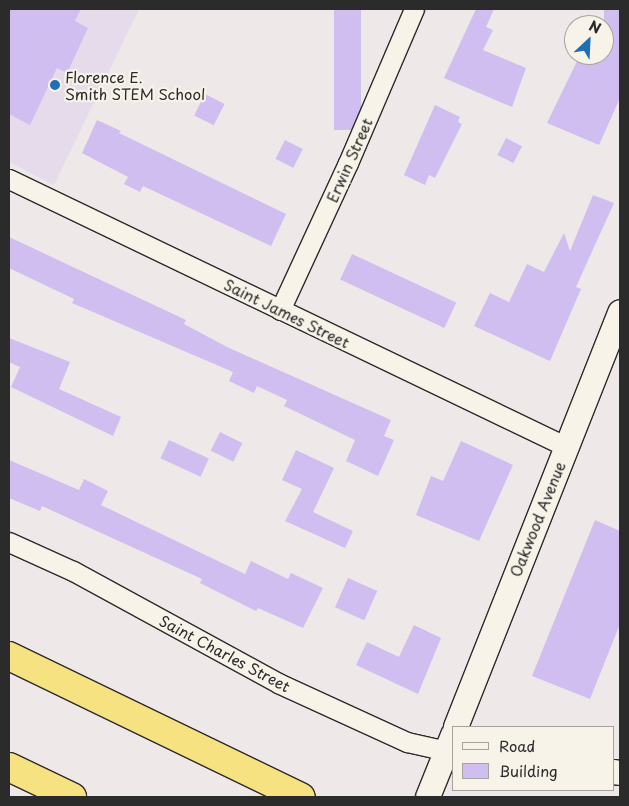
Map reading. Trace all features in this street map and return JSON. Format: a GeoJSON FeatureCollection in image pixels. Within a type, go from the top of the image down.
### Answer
{"type":"FeatureCollection","features":[{"type":"Feature","properties":{"kind":"highway"},"geometry":{"type":"LineString","coordinates":[[9,656],[302,797]]}},
{"type":"Feature","properties":{"kind":"highway"},"geometry":{"type":"LineString","coordinates":[[9,767],[72,797]]}},
{"type":"Feature","properties":{"kind":"street","name":"Erwin Street"},"geometry":{"type":"LineString","coordinates":[[280,310],[348,163],[414,9]]}},
{"type":"Feature","properties":{"kind":"street","name":"Saint James Street"},"geometry":{"type":"LineString","coordinates":[[9,179],[567,447]]}},
{"type":"Feature","properties":{"kind":"street","name":"Oakwood Avenue"},"geometry":{"type":"LineString","coordinates":[[456,726],[620,312]]}},
{"type":"Feature","properties":{"kind":"street","name":"Saint Charles Street"},"geometry":{"type":"LineString","coordinates":[[9,542],[73,571],[278,683],[407,742],[451,746]]}},
{"type":"Feature","properties":{"kind":"street"},"geometry":{"type":"LineString","coordinates":[[428,797],[451,746]]}},
{"type":"Feature","properties":{"kind":"shaded area","name":"Florence E. Smith STEM School"},"geometry":{"type":"Polygon","coordinates":[[[9,9],[139,9],[54,185],[9,162],[9,9]]]}},
{"type":"Feature","properties":{"kind":"building"},"geometry":{"type":"Polygon","coordinates":[[[9,9],[81,9],[75,21],[88,28],[67,73],[57,68],[30,125],[9,114],[9,9]]]}},
{"type":"Feature","properties":{"kind":"building"},"geometry":{"type":"Polygon","coordinates":[[[334,9],[361,9],[361,130],[334,130],[334,9]]]}},
{"type":"Feature","properties":{"kind":"building"},"geometry":{"type":"Polygon","coordinates":[[[476,9],[494,9],[486,27],[493,30],[483,50],[526,68],[512,107],[444,78],[476,9]]]}},
{"type":"Feature","properties":{"kind":"building"},"geometry":{"type":"Polygon","coordinates":[[[604,9],[620,9],[620,98],[599,145],[547,123],[575,65],[614,65],[614,15],[604,15],[604,9]]]}},
{"type":"Feature","properties":{"kind":"building"},"geometry":{"type":"Polygon","coordinates":[[[205,94],[225,104],[214,125],[194,115],[205,94]]]}},
{"type":"Feature","properties":{"kind":"building"},"geometry":{"type":"Polygon","coordinates":[[[435,105],[460,117],[458,122],[462,124],[435,178],[429,175],[425,185],[404,175],[435,105]]]}},
{"type":"Feature","properties":{"kind":"building"},"geometry":{"type":"Polygon","coordinates":[[[97,120],[121,131],[119,133],[286,214],[271,246],[143,186],[140,192],[124,184],[128,177],[82,153],[97,120]]]}},
{"type":"Feature","properties":{"kind":"building"},"geometry":{"type":"Polygon","coordinates":[[[506,138],[522,146],[513,163],[497,155],[506,138]]]}},
{"type":"Feature","properties":{"kind":"building"},"geometry":{"type":"Polygon","coordinates":[[[285,140],[303,149],[293,168],[275,159],[285,140]]]}},
{"type":"Feature","properties":{"kind":"building"},"geometry":{"type":"Polygon","coordinates":[[[593,195],[614,203],[576,287],[581,289],[550,361],[474,326],[490,293],[509,302],[527,264],[544,272],[564,233],[570,251],[593,195]]]}},
{"type":"Feature","properties":{"kind":"building"},"geometry":{"type":"Polygon","coordinates":[[[9,237],[186,320],[184,324],[227,347],[391,420],[384,436],[394,440],[378,476],[346,461],[355,440],[284,406],[287,400],[257,386],[254,393],[229,381],[233,372],[72,303],[74,299],[9,268],[9,237]]]}},
{"type":"Feature","properties":{"kind":"building"},"geometry":{"type":"Polygon","coordinates":[[[352,254],[456,303],[444,328],[340,279],[352,254]]]}},
{"type":"Feature","properties":{"kind":"building"},"geometry":{"type":"Polygon","coordinates":[[[9,338],[70,362],[59,389],[121,417],[113,436],[11,387],[20,367],[9,362],[9,338]]]}},
{"type":"Feature","properties":{"kind":"building"},"geometry":{"type":"Polygon","coordinates":[[[220,432],[242,443],[233,462],[211,451],[220,432]]]}},
{"type":"Feature","properties":{"kind":"building"},"geometry":{"type":"Polygon","coordinates":[[[169,440],[209,459],[200,477],[161,458],[169,440]]]}},
{"type":"Feature","properties":{"kind":"building"},"geometry":{"type":"Polygon","coordinates":[[[461,441],[513,465],[479,541],[416,515],[431,476],[443,481],[461,441]]]}},
{"type":"Feature","properties":{"kind":"building"},"geometry":{"type":"Polygon","coordinates":[[[296,450],[334,468],[313,512],[353,531],[345,548],[285,521],[302,489],[282,480],[296,450]]]}},
{"type":"Feature","properties":{"kind":"building"},"geometry":{"type":"Polygon","coordinates":[[[9,460],[79,490],[84,479],[108,491],[101,505],[245,574],[251,561],[288,579],[291,573],[323,588],[303,628],[258,608],[256,611],[200,583],[202,579],[42,506],[40,511],[9,498],[9,460]]]}},
{"type":"Feature","properties":{"kind":"building"},"geometry":{"type":"Polygon","coordinates":[[[595,520],[620,531],[620,624],[590,699],[532,676],[595,520]]]}},
{"type":"Feature","properties":{"kind":"building"},"geometry":{"type":"Polygon","coordinates":[[[348,578],[377,591],[364,620],[335,607],[348,578]]]}},
{"type":"Feature","properties":{"kind":"building"},"geometry":{"type":"Polygon","coordinates":[[[414,625],[441,638],[418,694],[356,665],[367,642],[399,657],[414,625]]]}},
{"type":"Feature","properties":{"kind":"place","name":"Florence E. Smith STEM School"},"geometry":{"type":"Point","coordinates":[55,85]}}]}
